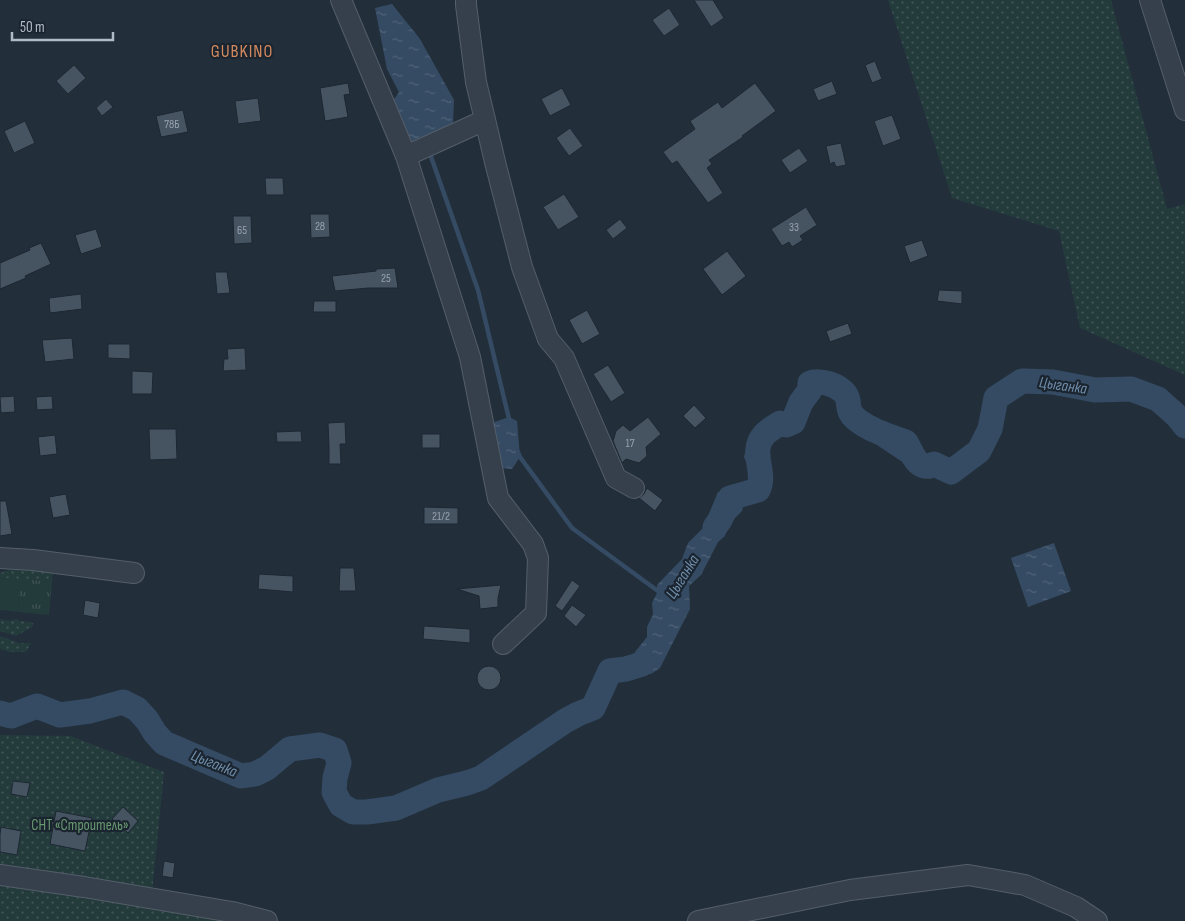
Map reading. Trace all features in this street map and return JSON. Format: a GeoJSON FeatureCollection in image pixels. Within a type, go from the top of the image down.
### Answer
{"type":"FeatureCollection","features":[{"type":"Feature","properties":{"kind":"street"},"geometry":{"type":"LineString","coordinates":[[342,0],[406,156],[470,357],[498,498],[532,544],[538,558],[536,613],[503,644]]}},
{"type":"Feature","properties":{"kind":"street"},"geometry":{"type":"LineString","coordinates":[[466,0],[476,82],[522,266],[548,339],[564,358],[616,478],[634,488]]}},
{"type":"Feature","properties":{"kind":"street"},"geometry":{"type":"LineString","coordinates":[[1150,0],[1185,110]]}},
{"type":"Feature","properties":{"kind":"street"},"geometry":{"type":"LineString","coordinates":[[406,156],[485,120]]}},
{"type":"Feature","properties":{"kind":"street"},"geometry":{"type":"LineString","coordinates":[[0,558],[134,572]]}},
{"type":"Feature","properties":{"kind":"street"},"geometry":{"type":"LineString","coordinates":[[0,875],[232,912],[267,921]]}},
{"type":"Feature","properties":{"kind":"street"},"geometry":{"type":"LineString","coordinates":[[698,921],[850,890],[968,875],[1026,885],[1076,907],[1097,921]]}},
{"type":"Feature","properties":{"kind":"green space"},"geometry":{"type":"Polygon","coordinates":[[[888,0],[1111,0],[1167,209],[1185,204],[1185,375],[1080,328],[1059,231],[952,198],[888,0]]]}},
{"type":"Feature","properties":{"kind":"green space"},"geometry":{"type":"Polygon","coordinates":[[[18,567],[53,571],[52,582],[0,578],[0,573],[18,567]]]}},
{"type":"Feature","properties":{"kind":"green space"},"geometry":{"type":"Polygon","coordinates":[[[0,578],[18,579],[19,612],[0,610],[0,578]]]}},
{"type":"Feature","properties":{"kind":"green space"},"geometry":{"type":"Polygon","coordinates":[[[18,579],[52,582],[49,615],[19,612],[18,579]]]}},
{"type":"Feature","properties":{"kind":"green space"},"geometry":{"type":"Polygon","coordinates":[[[0,619],[10,621],[16,619],[34,624],[16,636],[0,631],[0,619]]]}},
{"type":"Feature","properties":{"kind":"green space"},"geometry":{"type":"Polygon","coordinates":[[[0,636],[19,643],[31,643],[26,652],[9,652],[0,649],[0,636]]]}},
{"type":"Feature","properties":{"kind":"green space","name":"СНТ «Строитель»"},"geometry":{"type":"Polygon","coordinates":[[[0,735],[70,736],[164,772],[151,903],[253,921],[0,921],[0,735]]]}},
{"type":"Feature","properties":{"kind":"water"},"geometry":{"type":"Polygon","coordinates":[[[392,4],[420,39],[454,100],[453,124],[424,138],[409,142],[390,105],[399,92],[387,69],[375,8],[392,4]]]}},
{"type":"Feature","properties":{"kind":"water"},"geometry":{"type":"Polygon","coordinates":[[[509,417],[517,421],[520,457],[512,469],[497,468],[489,424],[509,417]]]}},
{"type":"Feature","properties":{"kind":"water"},"geometry":{"type":"Polygon","coordinates":[[[854,418],[902,436],[910,441],[924,456],[929,466],[929,473],[919,472],[856,431],[849,421],[854,418]]]}},
{"type":"Feature","properties":{"kind":"water"},"geometry":{"type":"Polygon","coordinates":[[[760,432],[771,444],[763,466],[753,469],[748,466],[744,457],[746,449],[760,432]]]}},
{"type":"Feature","properties":{"kind":"water"},"geometry":{"type":"Polygon","coordinates":[[[723,491],[743,506],[742,511],[727,526],[725,536],[718,542],[701,575],[689,586],[690,609],[660,668],[651,674],[614,674],[610,671],[613,666],[628,666],[635,652],[647,637],[647,627],[653,614],[652,603],[657,593],[657,585],[682,559],[688,543],[703,528],[718,492],[723,491]]]}},
{"type":"Feature","properties":{"kind":"water"},"geometry":{"type":"Polygon","coordinates":[[[1054,543],[1071,591],[1028,607],[1011,558],[1054,543]]]}},
{"type":"Feature","properties":{"kind":"building"},"geometry":{"type":"Polygon","coordinates":[[[694,0],[713,0],[724,18],[711,27],[694,0]]]}},
{"type":"Feature","properties":{"kind":"building"},"geometry":{"type":"Polygon","coordinates":[[[669,8],[680,25],[664,36],[652,20],[669,8]]]}},
{"type":"Feature","properties":{"kind":"building"},"geometry":{"type":"Polygon","coordinates":[[[875,61],[882,79],[872,83],[865,65],[875,61]]]}},
{"type":"Feature","properties":{"kind":"building"},"geometry":{"type":"Polygon","coordinates":[[[74,65],[86,78],[68,94],[56,81],[74,65]]]}},
{"type":"Feature","properties":{"kind":"building"},"geometry":{"type":"Polygon","coordinates":[[[832,81],[837,94],[818,101],[813,89],[832,81]]]}},
{"type":"Feature","properties":{"kind":"building"},"geometry":{"type":"Polygon","coordinates":[[[348,83],[350,94],[344,95],[348,117],[325,121],[320,88],[348,83]]]}},
{"type":"Feature","properties":{"kind":"building"},"geometry":{"type":"Polygon","coordinates":[[[755,83],[776,111],[743,137],[709,160],[712,164],[707,168],[723,193],[708,203],[677,161],[672,164],[663,152],[695,129],[690,121],[718,102],[722,108],[755,83]]]}},
{"type":"Feature","properties":{"kind":"building"},"geometry":{"type":"Polygon","coordinates":[[[562,88],[571,105],[550,116],[541,99],[562,88]]]}},
{"type":"Feature","properties":{"kind":"building"},"geometry":{"type":"Polygon","coordinates":[[[258,98],[261,121],[238,124],[235,101],[258,98]]]}},
{"type":"Feature","properties":{"kind":"building"},"geometry":{"type":"Polygon","coordinates":[[[106,99],[113,107],[102,116],[96,108],[106,99]]]}},
{"type":"Feature","properties":{"kind":"building"},"geometry":{"type":"Polygon","coordinates":[[[183,110],[188,132],[161,137],[156,116],[183,110]]]}},
{"type":"Feature","properties":{"kind":"building"},"geometry":{"type":"Polygon","coordinates":[[[892,115],[901,139],[883,146],[874,121],[892,115]]]}},
{"type":"Feature","properties":{"kind":"building"},"geometry":{"type":"Polygon","coordinates":[[[25,121],[35,143],[14,153],[4,131],[25,121]]]}},
{"type":"Feature","properties":{"kind":"building"},"geometry":{"type":"Polygon","coordinates":[[[570,128],[583,146],[569,156],[556,138],[570,128]]]}},
{"type":"Feature","properties":{"kind":"building"},"geometry":{"type":"Polygon","coordinates":[[[841,143],[846,165],[836,167],[834,162],[830,164],[826,146],[841,143]]]}},
{"type":"Feature","properties":{"kind":"building"},"geometry":{"type":"Polygon","coordinates":[[[799,148],[808,161],[790,173],[781,160],[799,148]]]}},
{"type":"Feature","properties":{"kind":"building"},"geometry":{"type":"Polygon","coordinates":[[[265,178],[283,178],[284,195],[266,195],[265,178]]]}},
{"type":"Feature","properties":{"kind":"building"},"geometry":{"type":"Polygon","coordinates":[[[564,194],[579,217],[558,230],[543,207],[564,194]]]}},
{"type":"Feature","properties":{"kind":"building"},"geometry":{"type":"Polygon","coordinates":[[[806,207],[817,225],[800,236],[803,240],[792,247],[789,242],[782,246],[771,229],[806,207]]]}},
{"type":"Feature","properties":{"kind":"building"},"geometry":{"type":"Polygon","coordinates":[[[310,214],[329,214],[330,237],[311,238],[310,214]]]}},
{"type":"Feature","properties":{"kind":"building"},"geometry":{"type":"Polygon","coordinates":[[[233,216],[251,216],[252,243],[234,244],[233,216]]]}},
{"type":"Feature","properties":{"kind":"building"},"geometry":{"type":"Polygon","coordinates":[[[620,219],[627,228],[613,239],[606,230],[620,219]]]}},
{"type":"Feature","properties":{"kind":"building"},"geometry":{"type":"Polygon","coordinates":[[[96,229],[102,247],[81,254],[75,235],[96,229]]]}},
{"type":"Feature","properties":{"kind":"building"},"geometry":{"type":"Polygon","coordinates":[[[922,240],[928,256],[910,263],[904,246],[922,240]]]}},
{"type":"Feature","properties":{"kind":"building"},"geometry":{"type":"Polygon","coordinates":[[[41,243],[51,264],[25,276],[26,278],[0,289],[0,263],[41,243]]]}},
{"type":"Feature","properties":{"kind":"building"},"geometry":{"type":"Polygon","coordinates":[[[727,251],[746,276],[722,295],[703,269],[727,251]]]}},
{"type":"Feature","properties":{"kind":"building"},"geometry":{"type":"Polygon","coordinates":[[[395,268],[398,288],[335,291],[332,276],[395,268]]]}},
{"type":"Feature","properties":{"kind":"building"},"geometry":{"type":"Polygon","coordinates":[[[215,272],[227,272],[230,293],[217,294],[215,272]]]}},
{"type":"Feature","properties":{"kind":"building"},"geometry":{"type":"Polygon","coordinates":[[[939,290],[962,291],[962,304],[937,301],[939,290]]]}},
{"type":"Feature","properties":{"kind":"building"},"geometry":{"type":"Polygon","coordinates":[[[81,294],[82,309],[50,313],[49,298],[81,294]]]}},
{"type":"Feature","properties":{"kind":"building"},"geometry":{"type":"Polygon","coordinates":[[[314,301],[336,301],[336,312],[313,312],[314,301]]]}},
{"type":"Feature","properties":{"kind":"building"},"geometry":{"type":"Polygon","coordinates":[[[587,310],[600,334],[582,344],[569,320],[587,310]]]}},
{"type":"Feature","properties":{"kind":"building"},"geometry":{"type":"Polygon","coordinates":[[[848,323],[852,334],[830,342],[826,331],[848,323]]]}},
{"type":"Feature","properties":{"kind":"building"},"geometry":{"type":"Polygon","coordinates":[[[72,338],[74,359],[45,362],[42,340],[72,338]]]}},
{"type":"Feature","properties":{"kind":"building"},"geometry":{"type":"Polygon","coordinates":[[[108,344],[130,344],[130,359],[108,358],[108,344]]]}},
{"type":"Feature","properties":{"kind":"building"},"geometry":{"type":"Polygon","coordinates":[[[245,348],[246,370],[223,371],[224,359],[228,359],[227,349],[245,348]]]}},
{"type":"Feature","properties":{"kind":"building"},"geometry":{"type":"Polygon","coordinates":[[[608,365],[625,393],[611,402],[593,374],[608,365]]]}},
{"type":"Feature","properties":{"kind":"building"},"geometry":{"type":"Polygon","coordinates":[[[132,371],[153,372],[152,394],[132,394],[132,371]]]}},
{"type":"Feature","properties":{"kind":"building"},"geometry":{"type":"Polygon","coordinates":[[[14,396],[15,412],[1,413],[0,397],[14,396]]]}},
{"type":"Feature","properties":{"kind":"building"},"geometry":{"type":"Polygon","coordinates":[[[52,396],[53,409],[37,410],[36,397],[52,396]]]}},
{"type":"Feature","properties":{"kind":"building"},"geometry":{"type":"Polygon","coordinates":[[[694,405],[706,418],[695,428],[683,416],[694,405]]]}},
{"type":"Feature","properties":{"kind":"building"},"geometry":{"type":"Polygon","coordinates":[[[648,417],[661,434],[646,447],[647,456],[639,463],[626,459],[622,463],[613,441],[616,431],[623,425],[630,431],[648,417]]]}},
{"type":"Feature","properties":{"kind":"building"},"geometry":{"type":"Polygon","coordinates":[[[345,422],[346,444],[340,444],[341,464],[329,464],[328,423],[345,422]]]}},
{"type":"Feature","properties":{"kind":"building"},"geometry":{"type":"Polygon","coordinates":[[[149,429],[176,429],[177,459],[150,460],[149,429]]]}},
{"type":"Feature","properties":{"kind":"building"},"geometry":{"type":"Polygon","coordinates":[[[301,431],[302,442],[277,442],[276,432],[301,431]]]}},
{"type":"Feature","properties":{"kind":"building"},"geometry":{"type":"Polygon","coordinates":[[[422,434],[440,434],[440,448],[422,448],[422,434]]]}},
{"type":"Feature","properties":{"kind":"building"},"geometry":{"type":"Polygon","coordinates":[[[55,435],[57,454],[40,456],[38,437],[55,435]]]}},
{"type":"Feature","properties":{"kind":"building"},"geometry":{"type":"Polygon","coordinates":[[[647,488],[663,500],[655,511],[639,498],[647,488]]]}},
{"type":"Feature","properties":{"kind":"building"},"geometry":{"type":"Polygon","coordinates":[[[66,494],[70,515],[53,518],[49,497],[66,494]]]}},
{"type":"Feature","properties":{"kind":"building"},"geometry":{"type":"Polygon","coordinates":[[[0,501],[6,501],[12,534],[0,536],[0,501]]]}},
{"type":"Feature","properties":{"kind":"building"},"geometry":{"type":"Polygon","coordinates":[[[424,507],[458,508],[458,524],[424,524],[424,507]]]}},
{"type":"Feature","properties":{"kind":"building"},"geometry":{"type":"Polygon","coordinates":[[[340,568],[354,568],[356,591],[339,591],[340,568]]]}},
{"type":"Feature","properties":{"kind":"building"},"geometry":{"type":"Polygon","coordinates":[[[259,574],[293,576],[293,592],[258,589],[259,574]]]}},
{"type":"Feature","properties":{"kind":"building"},"geometry":{"type":"Polygon","coordinates":[[[572,580],[580,586],[562,611],[555,606],[572,580]]]}},
{"type":"Feature","properties":{"kind":"building"},"geometry":{"type":"Polygon","coordinates":[[[501,585],[498,607],[480,609],[479,596],[457,589],[501,585]]]}},
{"type":"Feature","properties":{"kind":"building"},"geometry":{"type":"Polygon","coordinates":[[[85,600],[100,603],[98,618],[83,615],[85,600]]]}},
{"type":"Feature","properties":{"kind":"building"},"geometry":{"type":"Polygon","coordinates":[[[572,605],[586,615],[576,627],[564,616],[572,605]]]}},
{"type":"Feature","properties":{"kind":"building"},"geometry":{"type":"Polygon","coordinates":[[[424,626],[470,629],[470,643],[423,639],[424,626]]]}},
{"type":"Feature","properties":{"kind":"building"},"geometry":{"type":"Polygon","coordinates":[[[489,666],[498,669],[501,678],[498,687],[489,690],[480,687],[477,678],[480,669],[489,666]]]}},
{"type":"Feature","properties":{"kind":"building"},"geometry":{"type":"Polygon","coordinates":[[[13,781],[30,783],[27,797],[11,794],[13,781]]]}},
{"type":"Feature","properties":{"kind":"building"},"geometry":{"type":"Polygon","coordinates":[[[123,807],[138,821],[128,833],[112,819],[123,807]]]}},
{"type":"Feature","properties":{"kind":"building"},"geometry":{"type":"Polygon","coordinates":[[[56,811],[92,818],[85,851],[50,844],[56,811]]]}},
{"type":"Feature","properties":{"kind":"building"},"geometry":{"type":"Polygon","coordinates":[[[1,827],[21,831],[17,855],[0,852],[1,827]]]}},
{"type":"Feature","properties":{"kind":"building"},"geometry":{"type":"Polygon","coordinates":[[[164,861],[175,863],[173,878],[162,876],[164,861]]]}},
{"type":"Feature","properties":{"kind":"waterway"},"geometry":{"type":"LineString","coordinates":[[429,151],[478,290],[510,423]]}},
{"type":"Feature","properties":{"kind":"waterway","name":"Цыганка"},"geometry":{"type":"LineString","coordinates":[[715,527],[730,498],[758,490],[761,477],[758,455],[760,442],[766,433],[780,423],[786,425],[793,422],[801,402],[810,390],[810,383],[814,382],[829,384],[843,391],[847,398],[850,413],[856,419],[874,430],[906,442],[913,456],[920,464],[924,466],[934,464],[951,472],[979,451],[990,429],[996,398],[1022,381],[1053,382],[1095,390],[1131,389],[1158,399],[1185,426]]}},
{"type":"Feature","properties":{"kind":"waterway"},"geometry":{"type":"LineString","coordinates":[[518,452],[572,528],[662,594]]}},
{"type":"Feature","properties":{"kind":"waterway","name":"Цыганка"},"geometry":{"type":"LineString","coordinates":[[0,713],[11,716],[37,706],[60,715],[90,711],[123,702],[137,709],[164,743],[241,776],[255,774],[267,768],[290,749],[320,745],[335,750],[339,763],[334,792],[341,805],[353,812],[367,812],[396,808],[438,790],[481,778],[565,721],[593,708],[610,671],[642,664]]}},
{"type":"Feature","properties":{"kind":"district","name":"GUBKINO"},"geometry":{"type":"Point","coordinates":[242,51]}}]}
